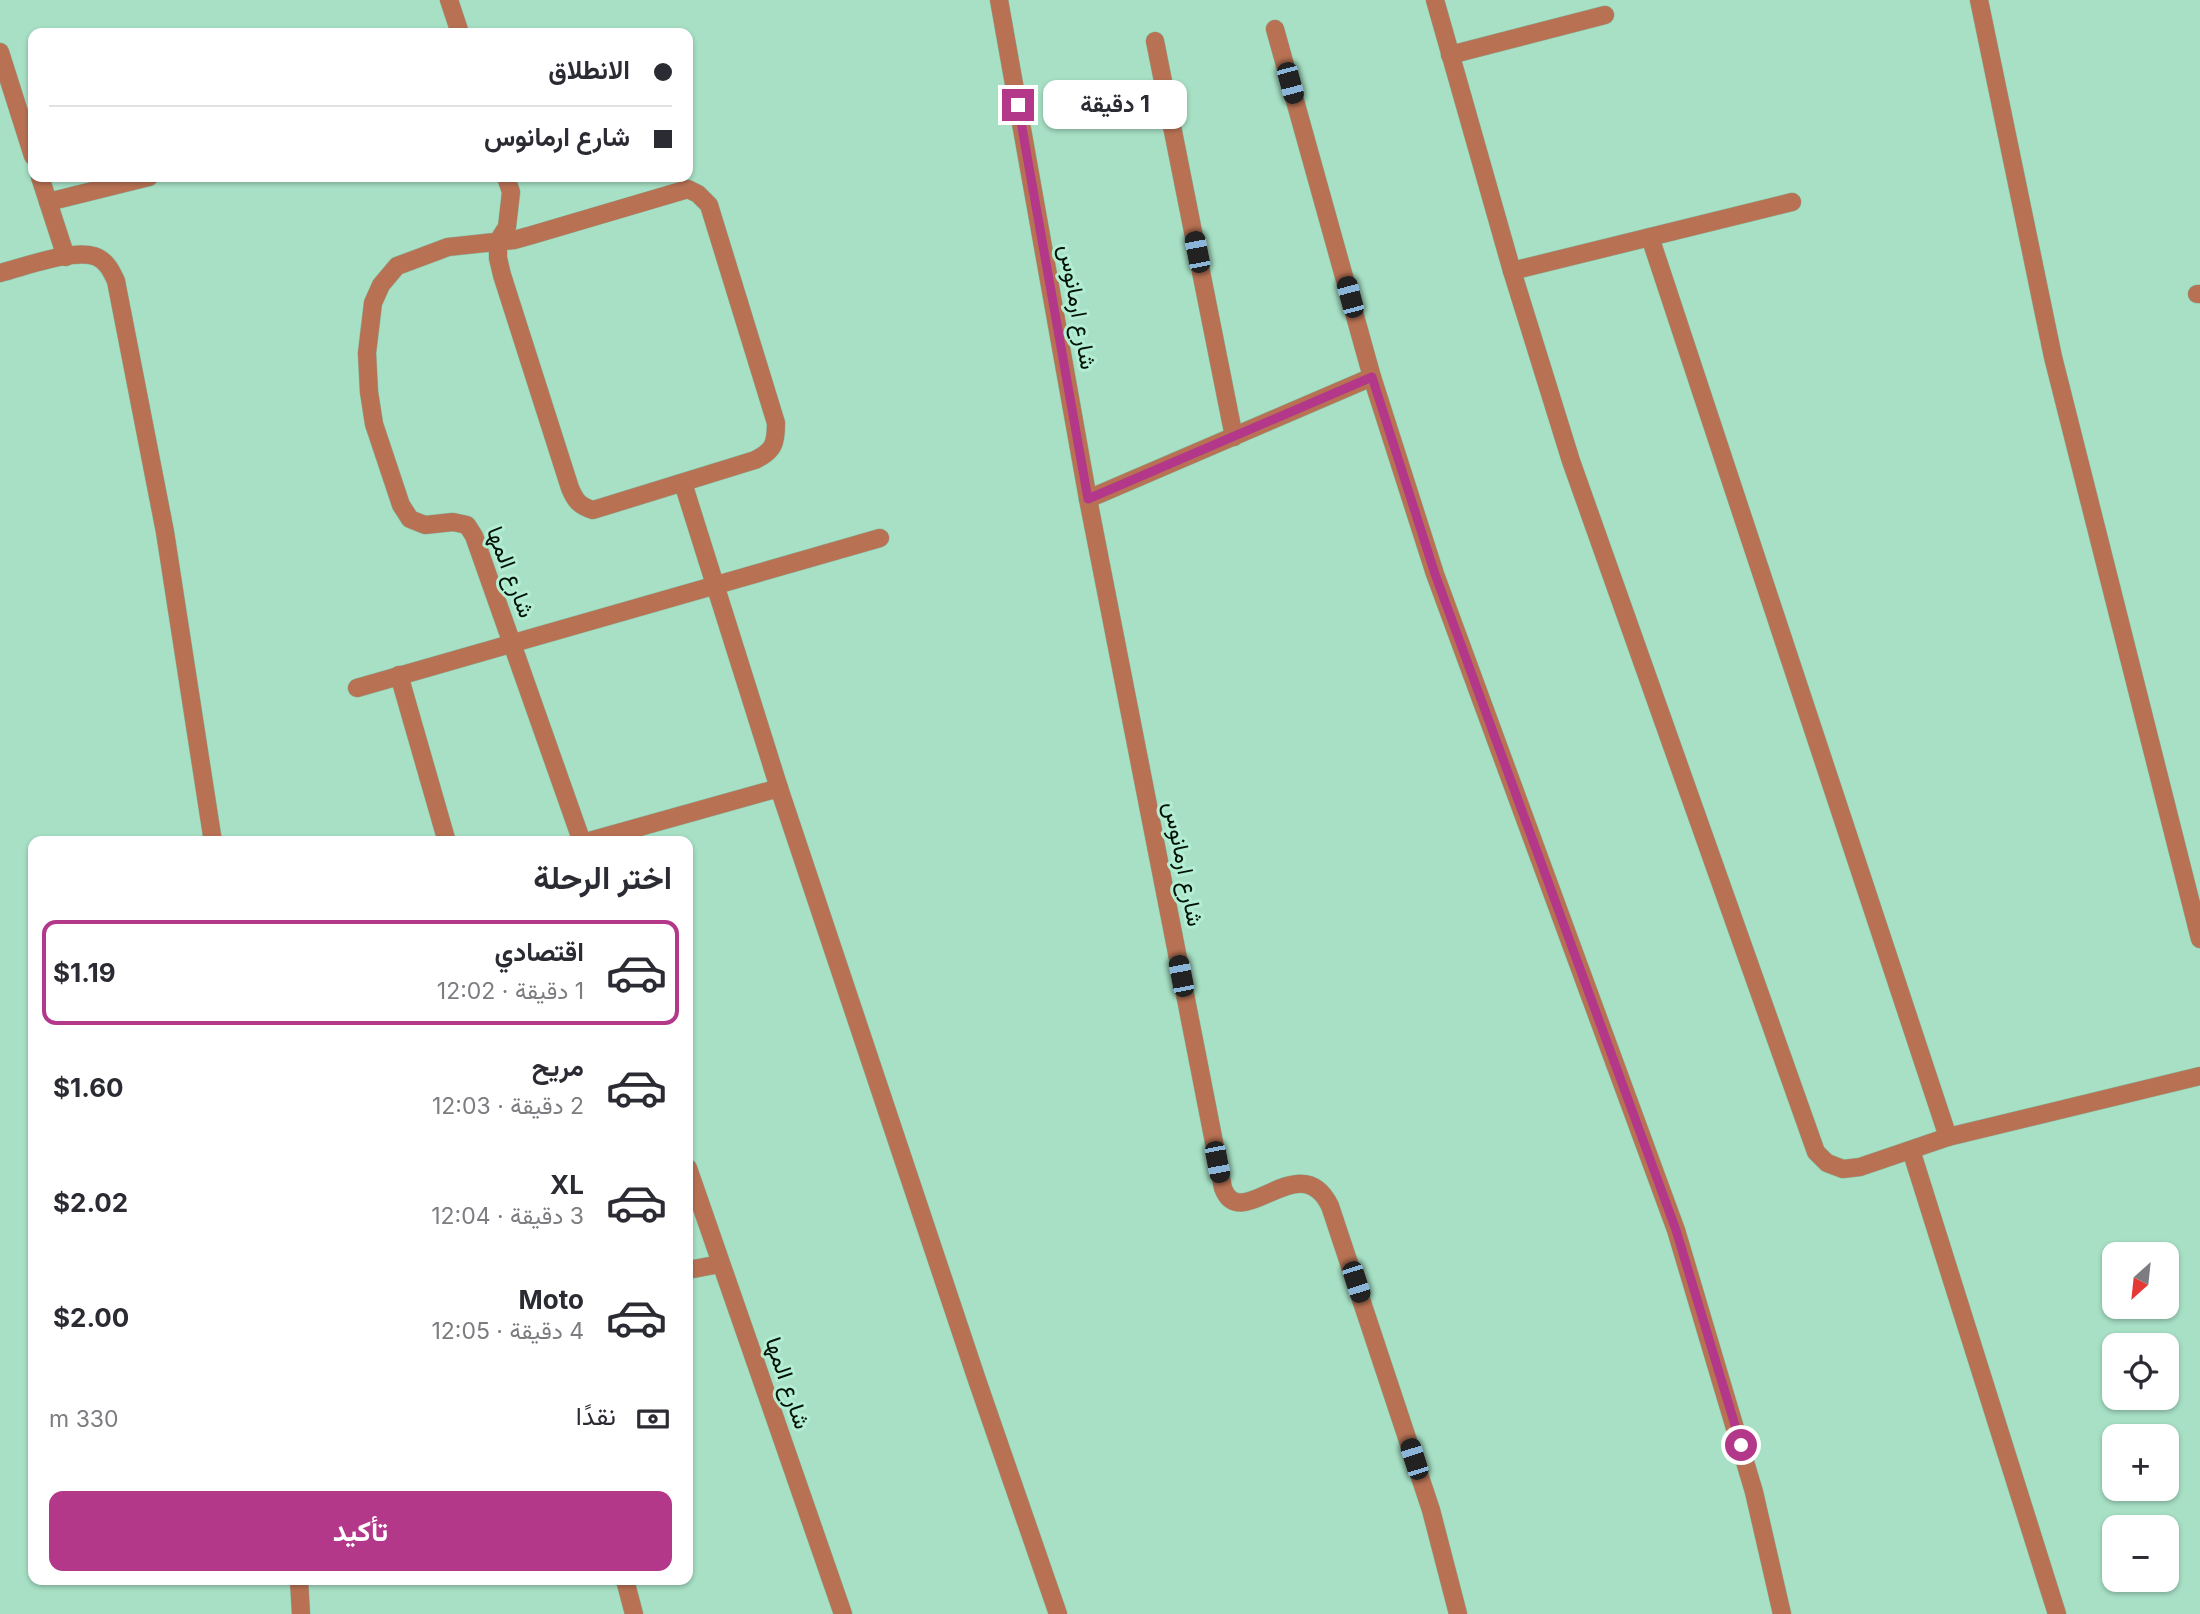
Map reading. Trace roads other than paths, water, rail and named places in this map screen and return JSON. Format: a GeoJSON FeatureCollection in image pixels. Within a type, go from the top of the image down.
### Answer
{"type":"FeatureCollection","features":[{"type":"Feature","properties":{"kind":"street"},"geometry":{"type":"LineString","coordinates":[[449,0],[458,28]]}},
{"type":"Feature","properties":{"kind":"street","name":"شارع ارمانوس"},"geometry":{"type":"LineString","coordinates":[[999,0],[1088,499],[1223,1188],[1226,1198],[1234,1203],[1245,1203],[1297,1183],[1311,1185],[1324,1193],[1431,1510],[1458,1614]]}},
{"type":"Feature","properties":{"kind":"street"},"geometry":{"type":"LineString","coordinates":[[1435,0],[1512,271],[1571,461],[1816,1152],[1827,1163],[1843,1169],[1860,1167],[1948,1137],[2200,1076]]}},
{"type":"Feature","properties":{"kind":"street"},"geometry":{"type":"LineString","coordinates":[[1979,0],[2053,356],[2195,901],[2200,939]]}},
{"type":"Feature","properties":{"kind":"street"},"geometry":{"type":"LineString","coordinates":[[1450,55],[1605,15]]}},
{"type":"Feature","properties":{"kind":"street"},"geometry":{"type":"LineString","coordinates":[[1275,29],[1372,377],[1435,574],[1676,1230],[1754,1492],[1782,1614]]}},
{"type":"Feature","properties":{"kind":"street"},"geometry":{"type":"LineString","coordinates":[[1155,41],[1234,437]]}},
{"type":"Feature","properties":{"kind":"street"},"geometry":{"type":"LineString","coordinates":[[0,52],[28,140]]}},
{"type":"Feature","properties":{"kind":"street"},"geometry":{"type":"LineString","coordinates":[[42,182],[66,257]]}},
{"type":"Feature","properties":{"kind":"street"},"geometry":{"type":"LineString","coordinates":[[48,202],[129,182]]}},
{"type":"Feature","properties":{"kind":"street"},"geometry":{"type":"LineString","coordinates":[[498,241],[532,235],[688,189],[698,194],[709,205],[776,423],[776,439],[768,453],[755,460],[593,510],[583,507],[575,500],[498,258],[498,241],[506,227],[510,210],[511,192],[508,182]]}},
{"type":"Feature","properties":{"kind":"street"},"geometry":{"type":"LineString","coordinates":[[1512,271],[1792,202]]}},
{"type":"Feature","properties":{"kind":"street"},"geometry":{"type":"LineString","coordinates":[[1650,237],[1948,1137]]}},
{"type":"Feature","properties":{"kind":"street","name":"شارع المها"},"geometry":{"type":"LineString","coordinates":[[498,241],[449,247],[397,266],[381,285],[373,303],[367,353],[369,392],[374,424],[401,505],[410,519],[425,526],[453,522],[467,525],[474,536],[582,836]]}},
{"type":"Feature","properties":{"kind":"street"},"geometry":{"type":"LineString","coordinates":[[0,273],[81,254],[97,257],[109,267],[116,281],[165,531],[212,836]]}},
{"type":"Feature","properties":{"kind":"street"},"geometry":{"type":"LineString","coordinates":[[1088,499],[1372,377]]}},
{"type":"Feature","properties":{"kind":"street"},"geometry":{"type":"LineString","coordinates":[[683,483],[779,788],[1058,1614]]}},
{"type":"Feature","properties":{"kind":"street"},"geometry":{"type":"LineString","coordinates":[[357,688],[880,538]]}},
{"type":"Feature","properties":{"kind":"street"},"geometry":{"type":"LineString","coordinates":[[399,675],[445,836]]}},
{"type":"Feature","properties":{"kind":"street"},"geometry":{"type":"LineString","coordinates":[[606,836],[779,788]]}},
{"type":"Feature","properties":{"kind":"street"},"geometry":{"type":"LineString","coordinates":[[1911,1150],[2057,1614]]}},
{"type":"Feature","properties":{"kind":"street","name":"شارع المها"},"geometry":{"type":"LineString","coordinates":[[693,1183],[843,1614]]}},
{"type":"Feature","properties":{"kind":"street"},"geometry":{"type":"LineString","coordinates":[[693,1268],[720,1264]]}},
{"type":"Feature","properties":{"kind":"street"},"geometry":{"type":"LineString","coordinates":[[299,1585],[301,1614]]}},
{"type":"Feature","properties":{"kind":"street"},"geometry":{"type":"LineString","coordinates":[[626,1585],[634,1614]]}}]}
